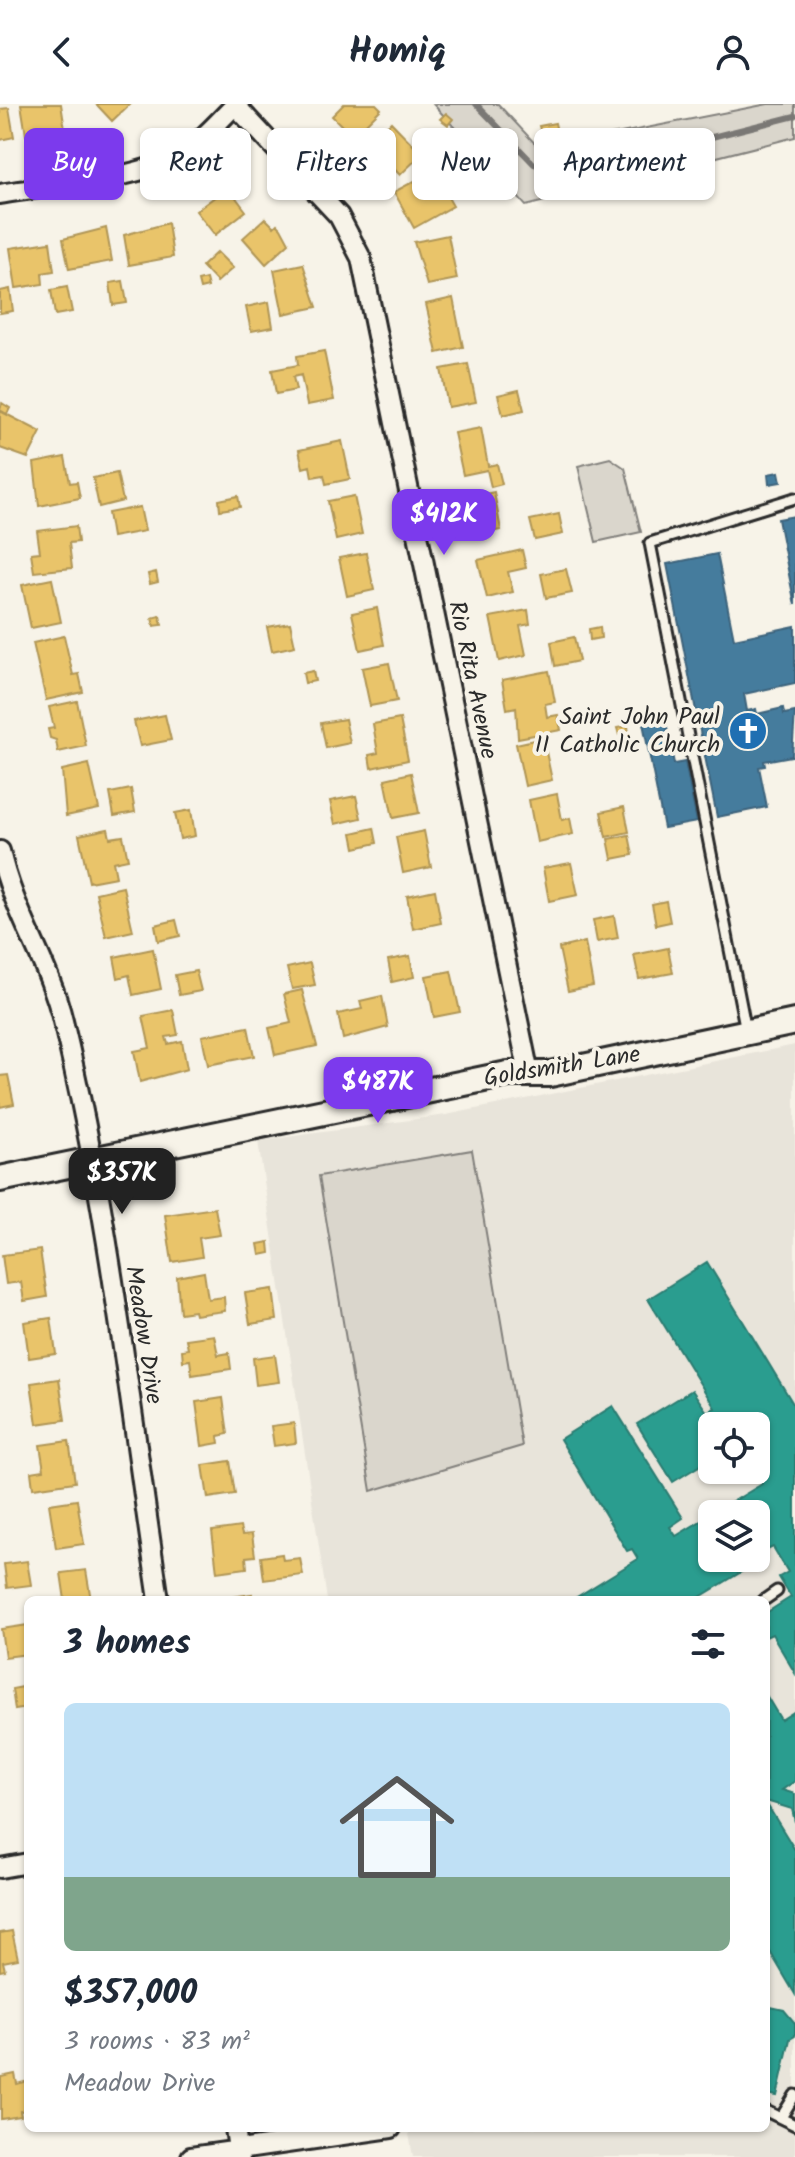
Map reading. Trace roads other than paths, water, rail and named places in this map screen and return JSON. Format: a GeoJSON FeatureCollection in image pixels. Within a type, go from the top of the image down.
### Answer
{"type":"FeatureCollection","features":[{"type":"Feature","properties":{"kind":"street"},"geometry":{"type":"LineString","coordinates":[[0,194],[135,171],[167,162],[183,153],[235,104]]}},
{"type":"Feature","properties":{"kind":"street","name":"Rio Rita Avenue"},"geometry":{"type":"LineString","coordinates":[[235,104],[332,207],[352,236],[361,258],[529,1074]]}},
{"type":"Feature","properties":{"kind":"street","name":"Meadow Drive"},"geometry":{"type":"LineString","coordinates":[[0,851],[7,883],[62,1018],[92,1160],[158,1596]]}},
{"type":"Feature","properties":{"kind":"street","name":"Goldsmith Lane"},"geometry":{"type":"LineString","coordinates":[[0,1179],[508,1074],[550,1074],[795,1022]]}},
{"type":"Feature","properties":{"kind":"street"},"geometry":{"type":"LineString","coordinates":[[0,1868],[24,1864]]}},
{"type":"Feature","properties":{"kind":"street"},"geometry":{"type":"LineString","coordinates":[[236,2132],[239,2154]]}},
{"type":"Feature","properties":{"kind":"street"},"geometry":{"type":"LineString","coordinates":[[191,2157],[239,2154],[368,2132]]}},
{"type":"Feature","properties":{"kind":"lane"},"geometry":{"type":"LineString","coordinates":[[746,1032],[650,543],[795,498]]}},
{"type":"Feature","properties":{"kind":"lane"},"geometry":{"type":"LineString","coordinates":[[770,1596],[777,1591]]}},
{"type":"Feature","properties":{"kind":"lane"},"geometry":{"type":"LineString","coordinates":[[782,2116],[795,2095]]}},
{"type":"Feature","properties":{"kind":"lane"},"geometry":{"type":"LineString","coordinates":[[770,2112],[795,2125]]}},
{"type":"Feature","properties":{"kind":"waterway"},"geometry":{"type":"LineString","coordinates":[[476,104],[534,164],[569,173],[795,116]]}},
{"type":"Feature","properties":{"kind":"place","name":"Saint John Paul II Catholic Church"},"geometry":{"type":"Point","coordinates":[748,731]}}]}
